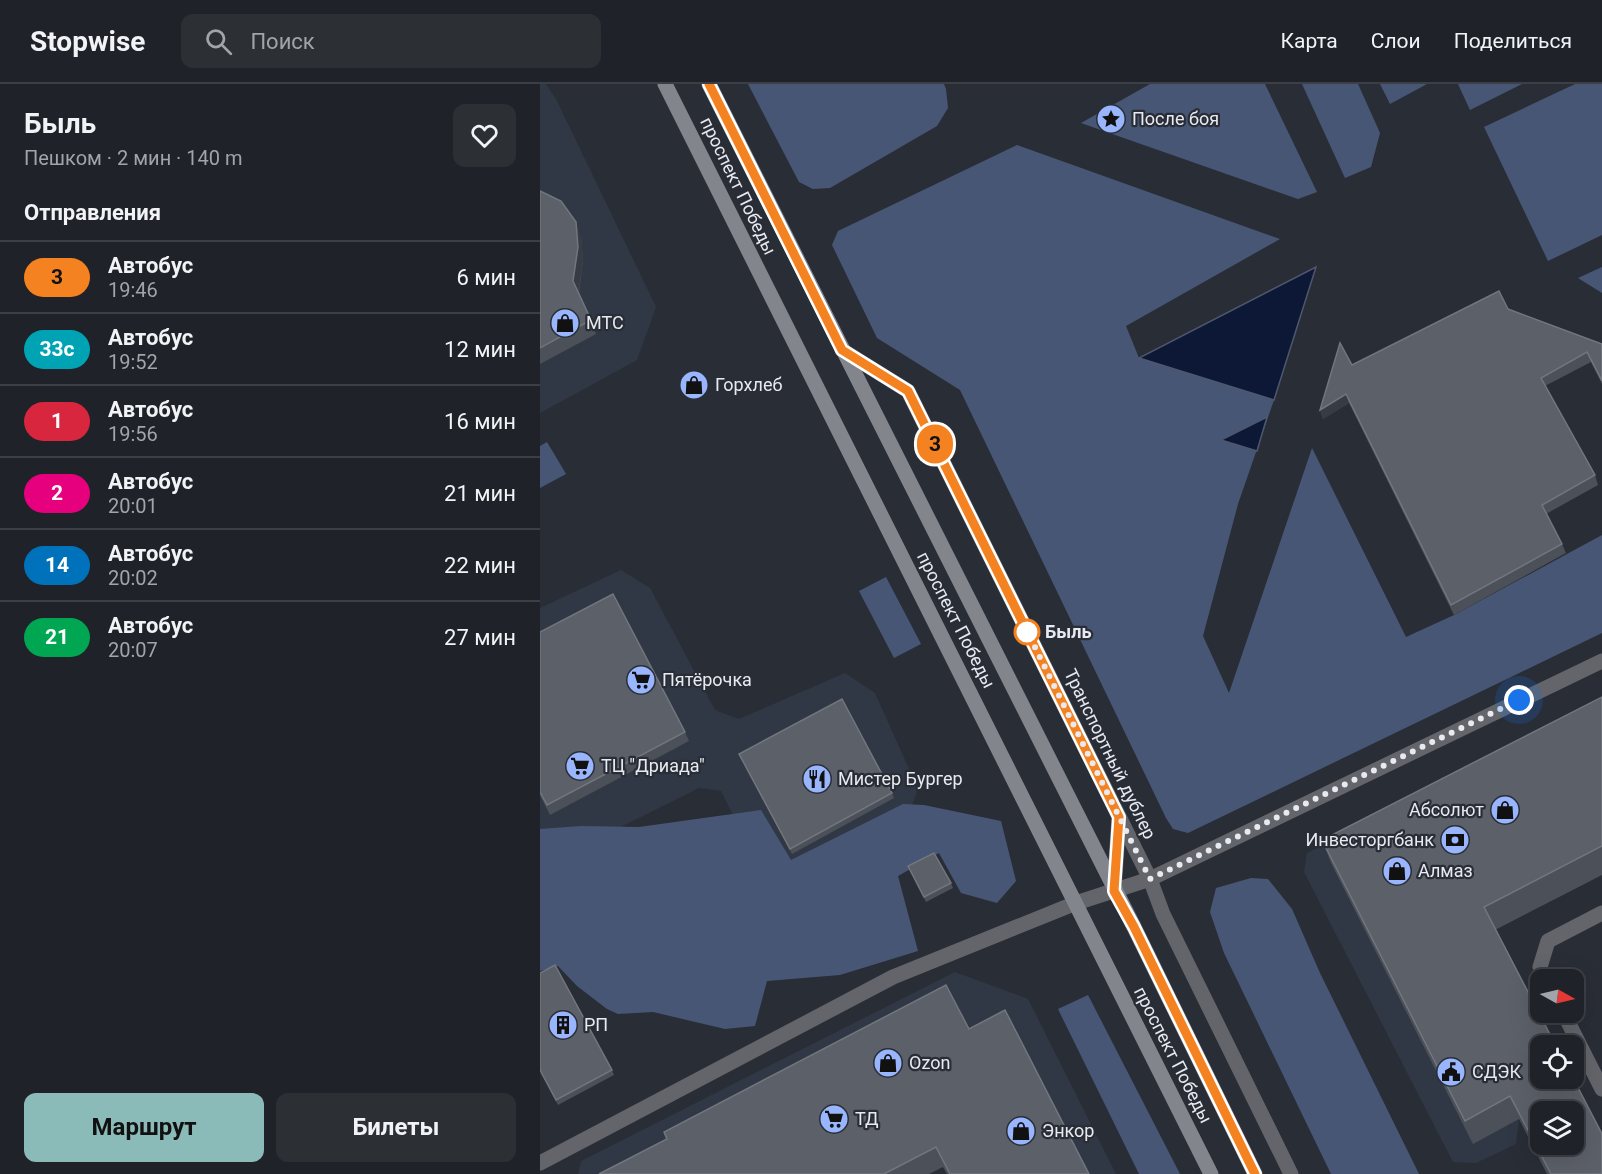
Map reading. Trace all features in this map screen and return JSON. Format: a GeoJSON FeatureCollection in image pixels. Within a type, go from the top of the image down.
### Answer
{"type":"FeatureCollection","features":[{"type":"Feature","properties":{"kind":"main road","name":"проспект Победы"},"geometry":{"type":"LineString","coordinates":[[665,84],[1211,1174]]}},
{"type":"Feature","properties":{"kind":"main road","name":"проспект Победы"},"geometry":{"type":"LineString","coordinates":[[709,84],[1134,927],[1255,1174]]}},
{"type":"Feature","properties":{"kind":"lane","name":"Транспортный дублер"},"geometry":{"type":"LineString","coordinates":[[842,350],[908,391],[1150,879],[1163,914],[1291,1174]]}},
{"type":"Feature","properties":{"kind":"lane"},"geometry":{"type":"LineString","coordinates":[[540,1163],[893,977],[1076,903],[1150,879],[1602,661]]}},
{"type":"Feature","properties":{"kind":"lane"},"geometry":{"type":"LineString","coordinates":[[1114,891],[1119,817]]}},
{"type":"Feature","properties":{"kind":"lane"},"geometry":{"type":"LineString","coordinates":[[1541,969],[1548,941],[1602,913]]}},
{"type":"Feature","properties":{"kind":"lane"},"geometry":{"type":"LineString","coordinates":[[1569,1023],[1602,1089]]}},
{"type":"Feature","properties":{"kind":"shaded area"},"geometry":{"type":"Polygon","coordinates":[[[540,84],[546,84],[557,101],[656,307],[637,360],[540,413],[540,84]]]}},
{"type":"Feature","properties":{"kind":"shaded area"},"geometry":{"type":"Polygon","coordinates":[[[748,84],[944,84],[948,108],[937,126],[830,188],[813,189],[799,182],[748,84]]]}},
{"type":"Feature","properties":{"kind":"shaded area"},"geometry":{"type":"Polygon","coordinates":[[[1150,84],[1265,84],[1317,192],[1298,199],[1081,123],[1150,84]]]}},
{"type":"Feature","properties":{"kind":"shaded area"},"geometry":{"type":"Polygon","coordinates":[[[1302,84],[1358,84],[1380,133],[1371,167],[1345,178],[1302,84]]]}},
{"type":"Feature","properties":{"kind":"shaded area"},"geometry":{"type":"Polygon","coordinates":[[[1380,84],[1427,84],[1390,104],[1380,84]]]}},
{"type":"Feature","properties":{"kind":"shaded area"},"geometry":{"type":"Polygon","coordinates":[[[1458,84],[1522,84],[1470,110],[1458,84]]]}},
{"type":"Feature","properties":{"kind":"shaded area"},"geometry":{"type":"Polygon","coordinates":[[[1575,84],[1602,84],[1602,235],[1548,261],[1484,127],[1575,84]]]}},
{"type":"Feature","properties":{"kind":"shaded area"},"geometry":{"type":"Polygon","coordinates":[[[1017,145],[1280,239],[1126,326],[1139,358],[1274,400],[1238,504],[1203,636],[1229,693],[1312,448],[1406,637],[1454,615],[1602,535],[1602,633],[1188,833],[1173,829],[960,390],[877,338],[832,245],[838,231],[1017,145]]]}},
{"type":"Feature","properties":{"kind":"shaded area"},"geometry":{"type":"Polygon","coordinates":[[[1316,267],[1274,400],[1139,358],[1316,267]]]}},
{"type":"Feature","properties":{"kind":"shaded area"},"geometry":{"type":"Polygon","coordinates":[[[1602,267],[1602,293],[1578,278],[1602,267]]]}},
{"type":"Feature","properties":{"kind":"shaded area"},"geometry":{"type":"Polygon","coordinates":[[[1267,417],[1257,451],[1221,440],[1267,417]]]}},
{"type":"Feature","properties":{"kind":"shaded area"},"geometry":{"type":"Polygon","coordinates":[[[547,442],[566,474],[540,488],[540,446],[547,442]]]}},
{"type":"Feature","properties":{"kind":"shaded area"},"geometry":{"type":"Polygon","coordinates":[[[621,570],[650,588],[715,710],[739,719],[845,673],[875,693],[918,789],[902,832],[760,870],[721,791],[699,788],[566,854],[540,849],[540,608],[621,570]]]}},
{"type":"Feature","properties":{"kind":"shaded area"},"geometry":{"type":"Polygon","coordinates":[[[886,577],[921,644],[894,658],[859,591],[886,577]]]}},
{"type":"Feature","properties":{"kind":"shaded area"},"geometry":{"type":"Polygon","coordinates":[[[1602,710],[1405,901],[1519,1119],[1516,1144],[1476,1163],[1453,1162],[1304,872],[1307,853],[1602,710]]]}},
{"type":"Feature","properties":{"kind":"shaded area"},"geometry":{"type":"Polygon","coordinates":[[[903,804],[924,805],[1001,821],[1016,881],[997,903],[961,893],[939,853],[898,876],[918,951],[840,975],[767,981],[755,1026],[725,1029],[653,1012],[618,1014],[607,1009],[577,986],[558,966],[540,971],[540,829],[581,826],[639,827],[761,810],[791,860],[903,804]]]}},
{"type":"Feature","properties":{"kind":"shaded area"},"geometry":{"type":"Polygon","coordinates":[[[1251,878],[1268,879],[1292,909],[1320,973],[1419,1174],[1331,1174],[1224,953],[1210,912],[1216,888],[1251,878]]]}},
{"type":"Feature","properties":{"kind":"shaded area"},"geometry":{"type":"Polygon","coordinates":[[[955,972],[1028,999],[1116,1174],[1027,1174],[971,1067],[765,1174],[578,1174],[581,1161],[955,972]]]}},
{"type":"Feature","properties":{"kind":"shaded area"},"geometry":{"type":"Polygon","coordinates":[[[1088,995],[1180,1174],[1139,1174],[1058,1009],[1088,995]]]}},
{"type":"Feature","properties":{"kind":"building"},"geometry":{"type":"Polygon","coordinates":[[[540,191],[561,201],[576,222],[578,247],[573,281],[591,320],[540,348],[540,191]]]}},
{"type":"Feature","properties":{"kind":"building"},"geometry":{"type":"Polygon","coordinates":[[[1499,291],[1508,309],[1602,344],[1602,381],[1587,352],[1541,378],[1595,475],[1542,505],[1562,544],[1451,605],[1346,394],[1320,410],[1340,343],[1352,365],[1499,291]]]}},
{"type":"Feature","properties":{"kind":"building"},"geometry":{"type":"Polygon","coordinates":[[[613,594],[685,732],[547,805],[540,792],[540,632],[613,594]]]}},
{"type":"Feature","properties":{"kind":"building"},"geometry":{"type":"Polygon","coordinates":[[[1602,697],[1602,846],[1484,907],[1530,996],[1530,1023],[1544,1023],[1550,1035],[1530,1035],[1530,1089],[1579,1089],[1602,1134],[1602,1174],[1551,1174],[1541,1155],[1584,1155],[1584,1101],[1530,1101],[1530,1134],[1510,1096],[1465,1121],[1322,840],[1602,697]]]}},
{"type":"Feature","properties":{"kind":"building","name":"Мистер Бургер"},"geometry":{"type":"Polygon","coordinates":[[[842,699],[892,793],[790,849],[739,754],[842,699]]]}},
{"type":"Feature","properties":{"kind":"building"},"geometry":{"type":"Polygon","coordinates":[[[934,853],[951,883],[924,897],[908,866],[934,853]]]}},
{"type":"Feature","properties":{"kind":"building","name":"РП"},"geometry":{"type":"Polygon","coordinates":[[[555,965],[612,1070],[556,1100],[540,1070],[540,973],[555,965]]]}},
{"type":"Feature","properties":{"kind":"building"},"geometry":{"type":"Polygon","coordinates":[[[946,985],[969,1029],[1005,1010],[1089,1174],[950,1174],[936,1147],[884,1174],[599,1174],[667,1139],[664,1132],[946,985]]]}},
{"type":"Feature","properties":{"kind":"bus line","name":"3"},"geometry":{"type":"LineString","coordinates":[[709,84],[842,350],[908,391],[1119,817],[1114,891],[1134,927],[1255,1174]]}},
{"type":"Feature","properties":{"kind":"place","name":"После боя"},"geometry":{"type":"Point","coordinates":[1111,119]}},
{"type":"Feature","properties":{"kind":"place","name":"МТС"},"geometry":{"type":"Point","coordinates":[565,323]}},
{"type":"Feature","properties":{"kind":"place","name":"Горхлеб"},"geometry":{"type":"Point","coordinates":[694,385]}},
{"type":"Feature","properties":{"kind":"place","name":"Быль"},"geometry":{"type":"Point","coordinates":[1027,632]}},
{"type":"Feature","properties":{"kind":"place","name":"Пятёрочка"},"geometry":{"type":"Point","coordinates":[641,680]}},
{"type":"Feature","properties":{"kind":"place","name":"ТЦ \"Дриада\""},"geometry":{"type":"Point","coordinates":[580,766]}},
{"type":"Feature","properties":{"kind":"place","name":"Мистер Бургер"},"geometry":{"type":"Point","coordinates":[817,779]}},
{"type":"Feature","properties":{"kind":"place","name":"Абсолют"},"geometry":{"type":"Point","coordinates":[1505,810]}},
{"type":"Feature","properties":{"kind":"place","name":"Инвесторгбанк"},"geometry":{"type":"Point","coordinates":[1455,840]}},
{"type":"Feature","properties":{"kind":"place","name":"Алмаз"},"geometry":{"type":"Point","coordinates":[1397,871]}},
{"type":"Feature","properties":{"kind":"place","name":"РП"},"geometry":{"type":"Point","coordinates":[563,1025]}},
{"type":"Feature","properties":{"kind":"place","name":"Ozon"},"geometry":{"type":"Point","coordinates":[888,1063]}},
{"type":"Feature","properties":{"kind":"place","name":"СДЭК"},"geometry":{"type":"Point","coordinates":[1451,1072]}},
{"type":"Feature","properties":{"kind":"place","name":"ТД"},"geometry":{"type":"Point","coordinates":[834,1119]}},
{"type":"Feature","properties":{"kind":"place","name":"Энкор"},"geometry":{"type":"Point","coordinates":[1021,1131]}},
{"type":"Feature","properties":{"kind":"route"},"geometry":{"type":"LineString","coordinates":[[1027,632],[1024,625],[1150,879],[1519,700]]}}]}
